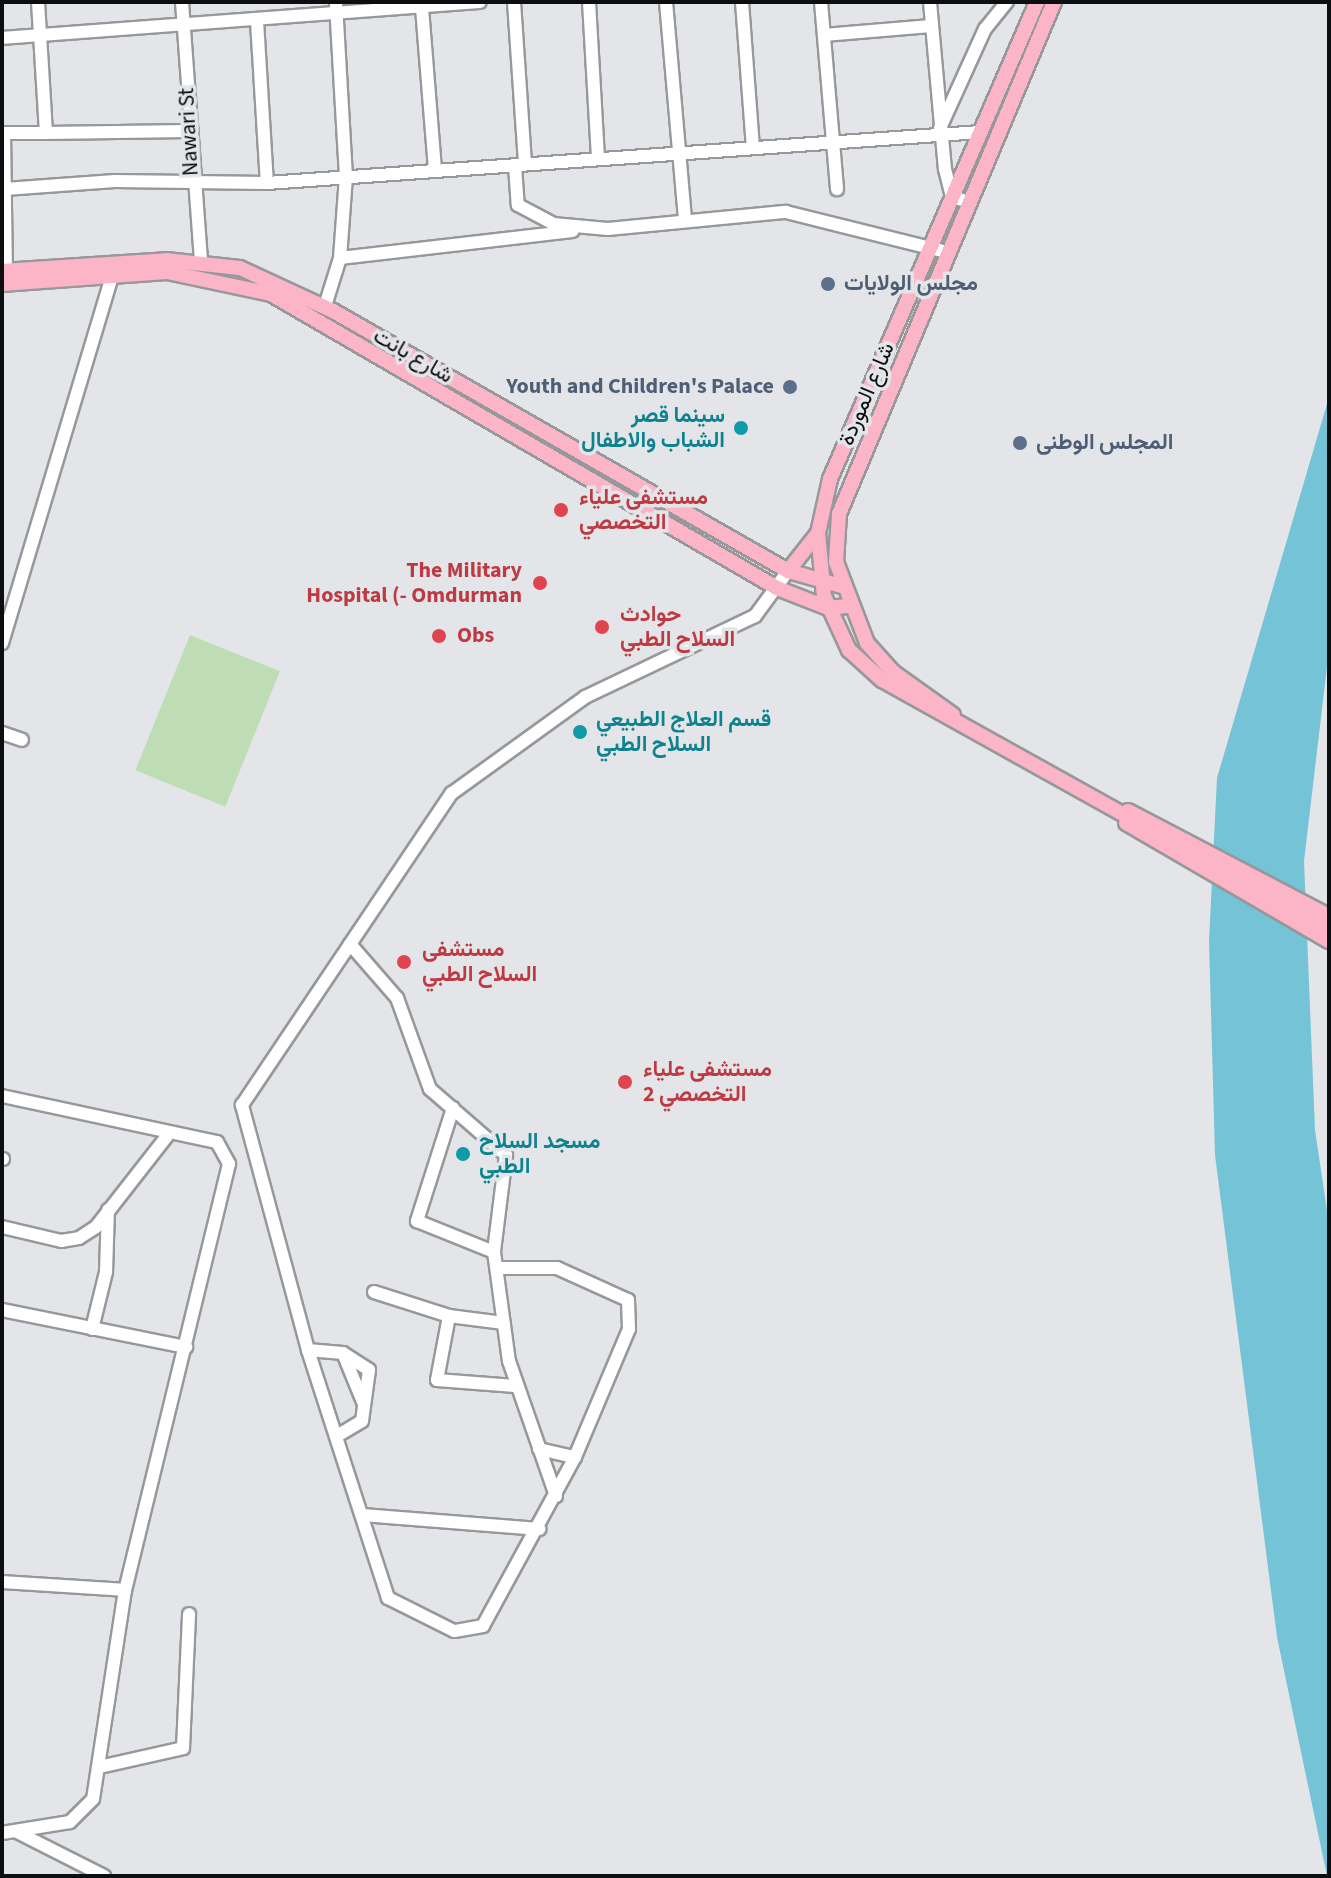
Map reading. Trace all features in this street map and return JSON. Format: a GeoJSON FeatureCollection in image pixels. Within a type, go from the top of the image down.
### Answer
{"type":"FeatureCollection","features":[{"type":"Feature","properties":{"kind":"main road","name":"شارع الموردة"},"geometry":{"type":"LineString","coordinates":[[1037,2],[830,479],[818,533],[821,585],[828,608],[863,667],[1329,929]]}},
{"type":"Feature","properties":{"kind":"main road","name":"شارع الموردة"},"geometry":{"type":"LineString","coordinates":[[979,734],[878,658],[847,606],[841,586],[836,534],[846,486],[1054,2]]}},
{"type":"Feature","properties":{"kind":"main road","name":"شارع بانت"},"geometry":{"type":"LineString","coordinates":[[3,275],[201,262],[240,268],[325,306],[788,571],[821,585]]}},
{"type":"Feature","properties":{"kind":"main road","name":"شارع بانت"},"geometry":{"type":"LineString","coordinates":[[115,269],[199,273],[271,294],[777,588],[828,608],[847,606]]}},
{"type":"Feature","properties":{"kind":"main road"},"geometry":{"type":"LineString","coordinates":[[788,571],[818,533]]}},
{"type":"Feature","properties":{"kind":"main road"},"geometry":{"type":"LineString","coordinates":[[821,585],[841,586]]}},
{"type":"Feature","properties":{"kind":"main road","name":"شارع الموردة"},"geometry":{"type":"LineString","coordinates":[[1113,808],[1175,843]]}},
{"type":"Feature","properties":{"kind":"main road"},"geometry":{"type":"LineString","coordinates":[[1175,843],[1329,916]]}},
{"type":"Feature","properties":{"kind":"main road"},"geometry":{"type":"LineString","coordinates":[[1175,843],[1329,941]]}},
{"type":"Feature","properties":{"kind":"street"},"geometry":{"type":"LineString","coordinates":[[38,2],[46,133]]}},
{"type":"Feature","properties":{"kind":"street","name":"Nawari St"},"geometry":{"type":"LineString","coordinates":[[182,2],[191,182],[201,262]]}},
{"type":"Feature","properties":{"kind":"street"},"geometry":{"type":"LineString","coordinates":[[2,38],[257,21],[336,8],[422,8],[480,2]]}},
{"type":"Feature","properties":{"kind":"street"},"geometry":{"type":"LineString","coordinates":[[514,2],[524,213],[591,228]]}},
{"type":"Feature","properties":{"kind":"street"},"geometry":{"type":"LineString","coordinates":[[589,2],[598,159]]}},
{"type":"Feature","properties":{"kind":"street"},"geometry":{"type":"LineString","coordinates":[[666,2],[685,220]]}},
{"type":"Feature","properties":{"kind":"street"},"geometry":{"type":"LineString","coordinates":[[742,2],[753,148]]}},
{"type":"Feature","properties":{"kind":"street"},"geometry":{"type":"LineString","coordinates":[[821,2],[837,189]]}},
{"type":"Feature","properties":{"kind":"street"},"geometry":{"type":"LineString","coordinates":[[930,2],[940,132],[952,197],[969,202]]}},
{"type":"Feature","properties":{"kind":"street"},"geometry":{"type":"LineString","coordinates":[[940,132],[991,16],[1007,2]]}},
{"type":"Feature","properties":{"kind":"street"},"geometry":{"type":"LineString","coordinates":[[325,306],[340,258],[346,177],[336,8]]}},
{"type":"Feature","properties":{"kind":"street"},"geometry":{"type":"LineString","coordinates":[[422,8],[435,168]]}},
{"type":"Feature","properties":{"kind":"street"},"geometry":{"type":"LineString","coordinates":[[257,21],[267,183]]}},
{"type":"Feature","properties":{"kind":"street"},"geometry":{"type":"LineString","coordinates":[[824,35],[931,26]]}},
{"type":"Feature","properties":{"kind":"street"},"geometry":{"type":"LineString","coordinates":[[3,275],[3,133],[188,131]]}},
{"type":"Feature","properties":{"kind":"street"},"geometry":{"type":"LineString","coordinates":[[5,189],[191,182],[267,183],[435,168],[520,166],[940,132],[980,132]]}},
{"type":"Feature","properties":{"kind":"street"},"geometry":{"type":"LineString","coordinates":[[340,258],[591,228],[786,212],[947,252]]}},
{"type":"Feature","properties":{"kind":"street"},"geometry":{"type":"LineString","coordinates":[[2,643],[115,269]]}},
{"type":"Feature","properties":{"kind":"street"},"geometry":{"type":"LineString","coordinates":[[497,1268],[557,1268],[628,1300],[629,1329],[575,1457],[539,1529],[483,1626],[461,1633],[388,1598],[308,1350],[240,1116],[268,1061],[452,793],[585,697],[725,635],[766,607],[788,571]]}},
{"type":"Feature","properties":{"kind":"street"},"geometry":{"type":"LineString","coordinates":[[2,733],[22,740]]}},
{"type":"Feature","properties":{"kind":"street"},"geometry":{"type":"LineString","coordinates":[[350,944],[397,998],[430,1089],[506,1155],[494,1252],[504,1323],[515,1386],[556,1496]]}},
{"type":"Feature","properties":{"kind":"street"},"geometry":{"type":"LineString","coordinates":[[2,1096],[167,1136],[217,1142],[229,1164],[125,1590],[93,1799],[81,1816],[9,1832]]}},
{"type":"Feature","properties":{"kind":"street"},"geometry":{"type":"LineString","coordinates":[[453,1108],[416,1217],[494,1252]]}},
{"type":"Feature","properties":{"kind":"street"},"geometry":{"type":"LineString","coordinates":[[2,1227],[61,1241],[96,1227],[167,1136]]}},
{"type":"Feature","properties":{"kind":"street"},"geometry":{"type":"LineString","coordinates":[[92,1329],[106,1272],[108,1209]]}},
{"type":"Feature","properties":{"kind":"street"},"geometry":{"type":"LineString","coordinates":[[374,1292],[449,1316],[504,1323]]}},
{"type":"Feature","properties":{"kind":"street"},"geometry":{"type":"LineString","coordinates":[[2,1310],[186,1347]]}},
{"type":"Feature","properties":{"kind":"street"},"geometry":{"type":"LineString","coordinates":[[449,1316],[437,1380],[515,1386]]}},
{"type":"Feature","properties":{"kind":"street"},"geometry":{"type":"LineString","coordinates":[[308,1350],[343,1353],[367,1364],[360,1425],[337,1436]]}},
{"type":"Feature","properties":{"kind":"street"},"geometry":{"type":"LineString","coordinates":[[539,1449],[575,1457]]}},
{"type":"Feature","properties":{"kind":"street"},"geometry":{"type":"LineString","coordinates":[[362,1515],[539,1529]]}},
{"type":"Feature","properties":{"kind":"street"},"geometry":{"type":"LineString","coordinates":[[2,1582],[125,1590]]}},
{"type":"Feature","properties":{"kind":"street"},"geometry":{"type":"LineString","coordinates":[[99,1767],[183,1748],[189,1614]]}},
{"type":"Feature","properties":{"kind":"street"},"geometry":{"type":"LineString","coordinates":[[9,1832],[104,1876]]}},
{"type":"Feature","properties":{"kind":"green space"},"geometry":{"type":"Polygon","coordinates":[[[190,635],[280,671],[225,807],[135,770],[190,635]]]}},
{"type":"Feature","properties":{"kind":"water"},"geometry":{"type":"Polygon","coordinates":[[[1329,397],[1329,650],[1304,861],[1315,1130],[1329,1224],[1327,1876],[1277,1637],[1215,1155],[1209,941],[1217,778],[1329,397]]]}},
{"type":"Feature","properties":{"kind":"place","name":"مجلس الولايات"},"geometry":{"type":"Point","coordinates":[828,284]}},
{"type":"Feature","properties":{"kind":"place","name":"Youth and Children's Palace"},"geometry":{"type":"Point","coordinates":[790,387]}},
{"type":"Feature","properties":{"kind":"place","name":"سينما قصر الشباب والاطفال"},"geometry":{"type":"Point","coordinates":[741,428]}},
{"type":"Feature","properties":{"kind":"place","name":"المجلس الوطنى"},"geometry":{"type":"Point","coordinates":[1020,443]}},
{"type":"Feature","properties":{"kind":"place","name":"مستشفى علياء التخصصي"},"geometry":{"type":"Point","coordinates":[561,510]}},
{"type":"Feature","properties":{"kind":"place","name":"The Military Hospital (- Omdurman"},"geometry":{"type":"Point","coordinates":[540,583]}},
{"type":"Feature","properties":{"kind":"place","name":"حوادث السلاح الطبي"},"geometry":{"type":"Point","coordinates":[602,627]}},
{"type":"Feature","properties":{"kind":"place","name":"Obs"},"geometry":{"type":"Point","coordinates":[439,636]}},
{"type":"Feature","properties":{"kind":"place","name":"قسم العلاج الطبيعي السلاح الطبي"},"geometry":{"type":"Point","coordinates":[580,732]}},
{"type":"Feature","properties":{"kind":"place","name":"مستشفى السلاح الطبي"},"geometry":{"type":"Point","coordinates":[404,962]}},
{"type":"Feature","properties":{"kind":"place","name":"مستشفى علياء التخصصي 2"},"geometry":{"type":"Point","coordinates":[625,1082]}},
{"type":"Feature","properties":{"kind":"place","name":"مسجد السلاح الطبي"},"geometry":{"type":"Point","coordinates":[463,1154]}}]}
